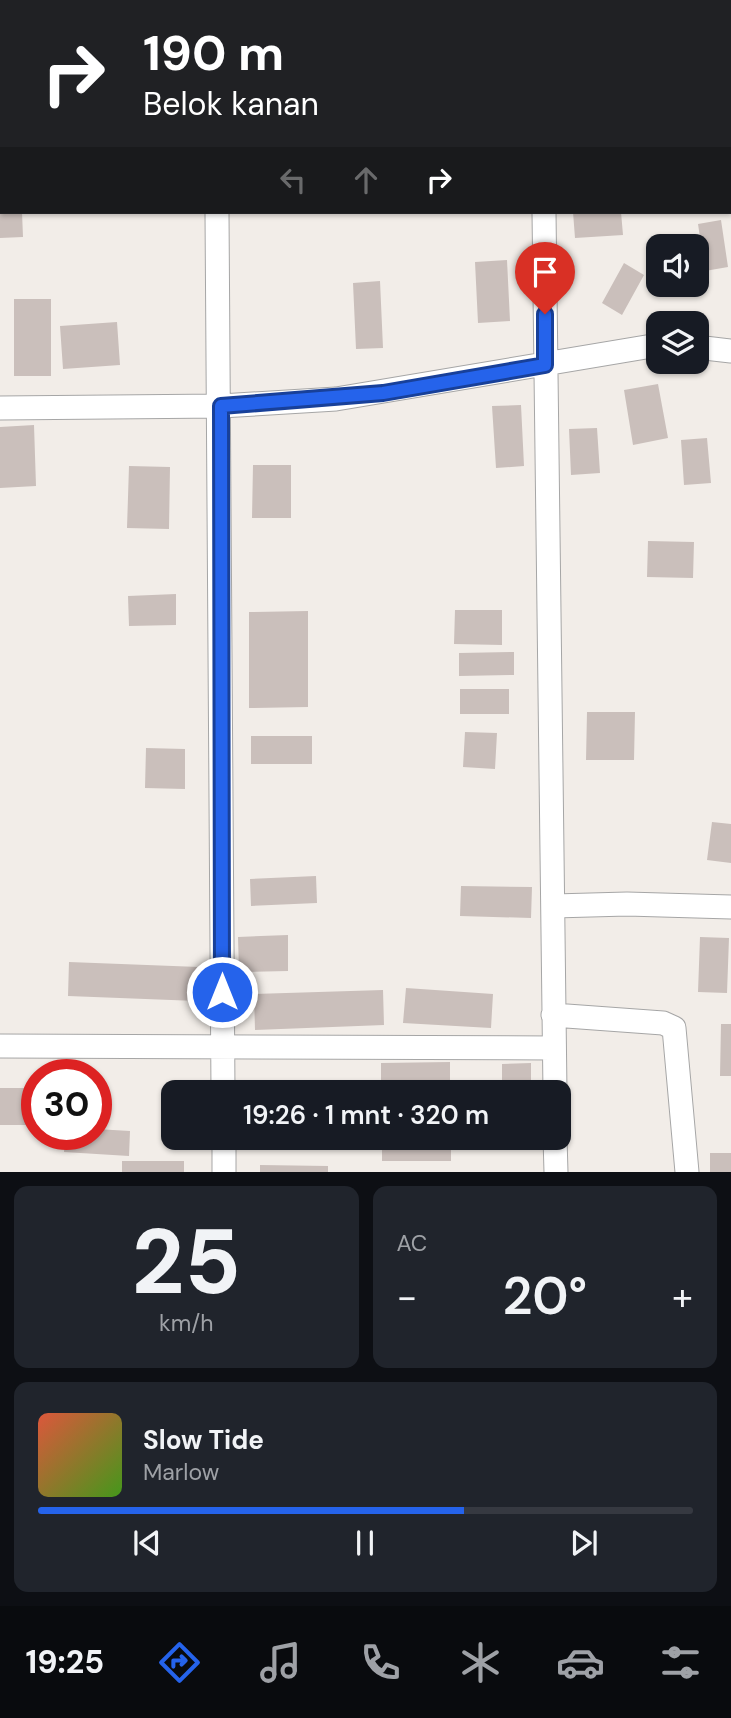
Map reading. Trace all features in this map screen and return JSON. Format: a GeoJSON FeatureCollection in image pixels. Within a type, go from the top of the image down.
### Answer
{"type":"FeatureCollection","features":[{"type":"Feature","properties":{"kind":"street"},"geometry":{"type":"LineString","coordinates":[[217,214],[221,406],[223,1080]]}},
{"type":"Feature","properties":{"kind":"street"},"geometry":{"type":"LineString","coordinates":[[544,214],[555,1080]]}},
{"type":"Feature","properties":{"kind":"street"},"geometry":{"type":"LineString","coordinates":[[0,408],[221,406],[371,395],[646,347]]}},
{"type":"Feature","properties":{"kind":"street"},"geometry":{"type":"LineString","coordinates":[[709,348],[731,351]]}},
{"type":"Feature","properties":{"kind":"street"},"geometry":{"type":"LineString","coordinates":[[554,906],[653,904],[731,907]]}},
{"type":"Feature","properties":{"kind":"street"},"geometry":{"type":"LineString","coordinates":[[552,1015],[663,1023],[674,1028],[687,1172]]}},
{"type":"Feature","properties":{"kind":"street"},"geometry":{"type":"LineString","coordinates":[[0,1046],[554,1048]]}},
{"type":"Feature","properties":{"kind":"street"},"geometry":{"type":"LineString","coordinates":[[224,1150],[224,1172]]}},
{"type":"Feature","properties":{"kind":"street"},"geometry":{"type":"LineString","coordinates":[[555,1150],[556,1172]]}},
{"type":"Feature","properties":{"kind":"building"},"geometry":{"type":"Polygon","coordinates":[[[0,214],[22,214],[23,237],[0,238],[0,214]]]}},
{"type":"Feature","properties":{"kind":"building"},"geometry":{"type":"Polygon","coordinates":[[[573,214],[621,214],[623,235],[575,238],[573,214]]]}},
{"type":"Feature","properties":{"kind":"building"},"geometry":{"type":"Polygon","coordinates":[[[721,220],[728,267],[709,270],[709,234],[699,234],[698,224],[721,220]]]}},
{"type":"Feature","properties":{"kind":"building"},"geometry":{"type":"Polygon","coordinates":[[[507,260],[510,321],[478,323],[475,262],[507,260]]]}},
{"type":"Feature","properties":{"kind":"building"},"geometry":{"type":"Polygon","coordinates":[[[624,263],[644,275],[622,315],[602,303],[624,263]]]}},
{"type":"Feature","properties":{"kind":"building"},"geometry":{"type":"Polygon","coordinates":[[[380,281],[383,348],[356,349],[353,283],[380,281]]]}},
{"type":"Feature","properties":{"kind":"building"},"geometry":{"type":"Polygon","coordinates":[[[14,299],[51,299],[51,376],[14,376],[14,299]]]}},
{"type":"Feature","properties":{"kind":"building"},"geometry":{"type":"Polygon","coordinates":[[[117,322],[120,365],[63,369],[60,326],[117,322]]]}},
{"type":"Feature","properties":{"kind":"building"},"geometry":{"type":"Polygon","coordinates":[[[658,384],[668,438],[633,445],[624,390],[658,384]]]}},
{"type":"Feature","properties":{"kind":"building"},"geometry":{"type":"Polygon","coordinates":[[[521,405],[524,466],[496,468],[492,406],[521,405]]]}},
{"type":"Feature","properties":{"kind":"building"},"geometry":{"type":"Polygon","coordinates":[[[34,425],[36,486],[0,488],[0,427],[34,425]]]}},
{"type":"Feature","properties":{"kind":"building"},"geometry":{"type":"Polygon","coordinates":[[[597,428],[600,473],[571,475],[569,429],[597,428]]]}},
{"type":"Feature","properties":{"kind":"building"},"geometry":{"type":"Polygon","coordinates":[[[707,438],[711,483],[684,485],[681,440],[707,438]]]}},
{"type":"Feature","properties":{"kind":"building"},"geometry":{"type":"Polygon","coordinates":[[[253,465],[291,465],[291,518],[252,518],[253,465]]]}},
{"type":"Feature","properties":{"kind":"building"},"geometry":{"type":"Polygon","coordinates":[[[129,466],[170,467],[169,529],[127,528],[129,466]]]}},
{"type":"Feature","properties":{"kind":"building"},"geometry":{"type":"Polygon","coordinates":[[[648,541],[694,542],[693,578],[647,577],[648,541]]]}},
{"type":"Feature","properties":{"kind":"building"},"geometry":{"type":"Polygon","coordinates":[[[176,594],[176,625],[129,626],[128,596],[176,594]]]}},
{"type":"Feature","properties":{"kind":"building"},"geometry":{"type":"Polygon","coordinates":[[[455,610],[502,610],[502,645],[454,644],[455,610]]]}},
{"type":"Feature","properties":{"kind":"building"},"geometry":{"type":"Polygon","coordinates":[[[308,611],[308,707],[249,708],[249,612],[308,611]]]}},
{"type":"Feature","properties":{"kind":"building"},"geometry":{"type":"Polygon","coordinates":[[[514,652],[514,675],[459,676],[459,653],[514,652]]]}},
{"type":"Feature","properties":{"kind":"building"},"geometry":{"type":"Polygon","coordinates":[[[460,689],[509,689],[509,714],[460,714],[460,689]]]}},
{"type":"Feature","properties":{"kind":"building"},"geometry":{"type":"Polygon","coordinates":[[[587,712],[635,712],[634,760],[586,760],[587,712]]]}},
{"type":"Feature","properties":{"kind":"building"},"geometry":{"type":"Polygon","coordinates":[[[465,732],[497,733],[495,769],[463,767],[465,732]]]}},
{"type":"Feature","properties":{"kind":"building"},"geometry":{"type":"Polygon","coordinates":[[[251,736],[312,736],[312,764],[251,764],[251,736]]]}},
{"type":"Feature","properties":{"kind":"building"},"geometry":{"type":"Polygon","coordinates":[[[146,748],[185,749],[185,789],[145,788],[146,748]]]}},
{"type":"Feature","properties":{"kind":"building"},"geometry":{"type":"Polygon","coordinates":[[[712,822],[731,824],[731,863],[707,860],[712,822]]]}},
{"type":"Feature","properties":{"kind":"building"},"geometry":{"type":"Polygon","coordinates":[[[316,876],[317,903],[251,906],[250,879],[316,876]]]}},
{"type":"Feature","properties":{"kind":"building"},"geometry":{"type":"Polygon","coordinates":[[[461,886],[532,887],[531,918],[460,916],[461,886]]]}},
{"type":"Feature","properties":{"kind":"building"},"geometry":{"type":"Polygon","coordinates":[[[288,935],[288,971],[239,972],[238,937],[288,935]]]}},
{"type":"Feature","properties":{"kind":"building"},"geometry":{"type":"Polygon","coordinates":[[[700,937],[729,938],[727,993],[698,992],[700,937]]]}},
{"type":"Feature","properties":{"kind":"building"},"geometry":{"type":"Polygon","coordinates":[[[69,962],[199,967],[197,1001],[68,996],[69,962]]]}},
{"type":"Feature","properties":{"kind":"building"},"geometry":{"type":"Polygon","coordinates":[[[406,988],[493,994],[491,1028],[403,1023],[406,988]]]}},
{"type":"Feature","properties":{"kind":"building"},"geometry":{"type":"Polygon","coordinates":[[[383,990],[384,1025],[255,1030],[254,994],[383,990]]]}},
{"type":"Feature","properties":{"kind":"building"},"geometry":{"type":"Polygon","coordinates":[[[721,1024],[731,1024],[731,1076],[720,1076],[721,1024]]]}},
{"type":"Feature","properties":{"kind":"building"},"geometry":{"type":"Polygon","coordinates":[[[450,1062],[450,1080],[381,1080],[381,1063],[450,1062]]]}},
{"type":"Feature","properties":{"kind":"building"},"geometry":{"type":"Polygon","coordinates":[[[531,1063],[531,1080],[502,1080],[502,1064],[531,1063]]]}},
{"type":"Feature","properties":{"kind":"building"},"geometry":{"type":"Polygon","coordinates":[[[0,1088],[21,1088],[21,1125],[0,1125],[0,1088]]]}},
{"type":"Feature","properties":{"kind":"building"},"geometry":{"type":"Polygon","coordinates":[[[112,1130],[130,1131],[129,1156],[64,1152],[112,1150],[112,1130]]]}},
{"type":"Feature","properties":{"kind":"building"},"geometry":{"type":"Polygon","coordinates":[[[382,1150],[451,1150],[451,1161],[382,1161],[382,1150]]]}},
{"type":"Feature","properties":{"kind":"building"},"geometry":{"type":"Polygon","coordinates":[[[710,1153],[731,1153],[731,1172],[710,1172],[710,1153]]]}},
{"type":"Feature","properties":{"kind":"building"},"geometry":{"type":"Polygon","coordinates":[[[122,1161],[184,1161],[184,1172],[122,1172],[122,1161]]]}},
{"type":"Feature","properties":{"kind":"building"},"geometry":{"type":"Polygon","coordinates":[[[260,1165],[328,1166],[328,1172],[260,1172],[260,1165]]]}},
{"type":"Feature","properties":{"kind":"route"},"geometry":{"type":"LineString","coordinates":[[222,992],[221,406],[336,399],[545,365],[545,314]]}}]}
